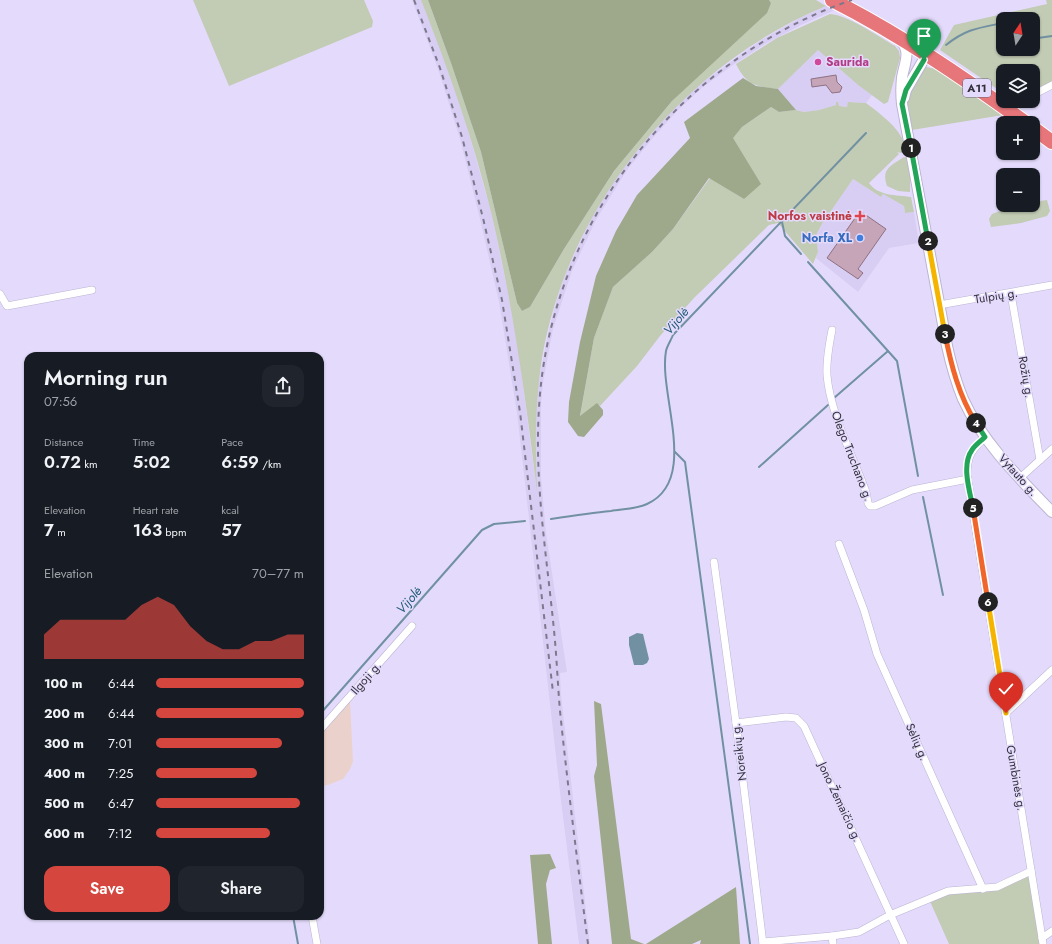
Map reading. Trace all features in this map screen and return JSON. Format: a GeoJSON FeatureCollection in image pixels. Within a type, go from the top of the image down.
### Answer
{"type":"FeatureCollection","features":[{"type":"Feature","properties":{"kind":"highway","name":"A11"},"geometry":{"type":"LineString","coordinates":[[832,0],[888,30],[927,54],[1016,116]]}},
{"type":"Feature","properties":{"kind":"highway"},"geometry":{"type":"LineString","coordinates":[[1040,133],[1052,142]]}},
{"type":"Feature","properties":{"kind":"main road"},"geometry":{"type":"LineString","coordinates":[[888,30],[903,43],[907,51],[908,57],[901,90],[902,104],[947,346],[956,380],[967,406],[985,437]]}},
{"type":"Feature","properties":{"kind":"main road"},"geometry":{"type":"LineString","coordinates":[[902,104],[906,90],[927,54]]}},
{"type":"Feature","properties":{"kind":"main road","name":"Vytauto g."},"geometry":{"type":"LineString","coordinates":[[985,437],[1020,478],[1052,512]]}},
{"type":"Feature","properties":{"kind":"street"},"geometry":{"type":"LineString","coordinates":[[1040,92],[1052,86]]}},
{"type":"Feature","properties":{"kind":"street"},"geometry":{"type":"LineString","coordinates":[[1011,112],[1015,108]]}},
{"type":"Feature","properties":{"kind":"street","name":"Tulpių g."},"geometry":{"type":"LineString","coordinates":[[939,305],[1052,286]]}},
{"type":"Feature","properties":{"kind":"street"},"geometry":{"type":"LineString","coordinates":[[0,294],[7,306],[92,290]]}},
{"type":"Feature","properties":{"kind":"street","name":"Rožių g."},"geometry":{"type":"LineString","coordinates":[[1011,294],[1040,460]]}},
{"type":"Feature","properties":{"kind":"street","name":"Olego Truchano g."},"geometry":{"type":"LineString","coordinates":[[832,330],[827,357],[827,376],[832,403],[870,506],[875,506],[912,490],[968,479]]}},
{"type":"Feature","properties":{"kind":"street","name":"Gumbinės g."},"geometry":{"type":"LineString","coordinates":[[985,437],[970,454],[967,466],[968,479],[1042,941]]}},
{"type":"Feature","properties":{"kind":"street"},"geometry":{"type":"LineString","coordinates":[[1020,478],[1052,449]]}},
{"type":"Feature","properties":{"kind":"street","name":"Sėlių g."},"geometry":{"type":"LineString","coordinates":[[839,544],[864,610],[877,654],[983,889]]}},
{"type":"Feature","properties":{"kind":"street","name":"Noreikių g."},"geometry":{"type":"LineString","coordinates":[[714,562],[736,723],[763,943],[859,932],[890,915],[948,891],[983,889]]}},
{"type":"Feature","properties":{"kind":"street","name":"Ilgoji g."},"geometry":{"type":"LineString","coordinates":[[324,725],[412,626]]}},
{"type":"Feature","properties":{"kind":"street"},"geometry":{"type":"LineString","coordinates":[[1006,713],[1052,670]]}},
{"type":"Feature","properties":{"kind":"street","name":"Jono Žemaičio g."},"geometry":{"type":"LineString","coordinates":[[736,723],[786,717],[796,718],[804,726],[904,944]]}},
{"type":"Feature","properties":{"kind":"street"},"geometry":{"type":"LineString","coordinates":[[983,889],[997,887],[1031,871]]}},
{"type":"Feature","properties":{"kind":"street"},"geometry":{"type":"LineString","coordinates":[[313,920],[317,944]]}},
{"type":"Feature","properties":{"kind":"street"},"geometry":{"type":"LineString","coordinates":[[1042,941],[1052,931]]}},
{"type":"Feature","properties":{"kind":"street"},"geometry":{"type":"LineString","coordinates":[[832,936],[834,944]]}},
{"type":"Feature","properties":{"kind":"shaded area"},"geometry":{"type":"Polygon","coordinates":[[[412,0],[421,0],[447,65],[469,134],[492,215],[519,354],[536,485],[536,406],[538,384],[549,329],[567,270],[591,219],[607,191],[648,137],[673,109],[700,84],[761,40],[800,18],[826,6],[835,10],[803,24],[765,44],[733,65],[703,87],[677,111],[652,139],[627,170],[596,220],[572,271],[553,329],[543,383],[541,405],[541,476],[546,533],[567,672],[560,673],[561,695],[590,944],[579,944],[561,801],[517,413],[499,302],[460,139],[438,69],[412,0]]]}},
{"type":"Feature","properties":{"kind":"shaded area"},"geometry":{"type":"Polygon","coordinates":[[[818,50],[858,85],[872,95],[866,103],[849,102],[847,107],[839,106],[836,102],[836,105],[819,110],[804,112],[796,110],[778,89],[818,50]]]}},
{"type":"Feature","properties":{"kind":"shaded area"},"geometry":{"type":"Polygon","coordinates":[[[853,179],[881,197],[883,194],[904,206],[905,213],[914,212],[919,243],[889,248],[858,292],[816,258],[818,252],[816,235],[853,179]]]}},
{"type":"Feature","properties":{"kind":"shaded area"},"geometry":{"type":"Polygon","coordinates":[[[350,700],[353,762],[343,779],[324,786],[324,729],[350,700]]]}},
{"type":"Feature","properties":{"kind":"green space"},"geometry":{"type":"Polygon","coordinates":[[[193,0],[364,0],[373,21],[372,27],[229,86],[193,0]]]}},
{"type":"Feature","properties":{"kind":"green space"},"geometry":{"type":"Polygon","coordinates":[[[421,0],[428,0],[481,152],[517,303],[522,311],[530,307],[564,249],[614,171],[672,101],[771,3],[769,0],[816,0],[826,6],[774,32],[725,64],[680,103],[640,147],[606,195],[577,247],[556,301],[542,358],[536,425],[537,492],[518,353],[500,250],[492,216],[460,107],[421,0]]]}},
{"type":"Feature","properties":{"kind":"green space"},"geometry":{"type":"Polygon","coordinates":[[[428,0],[769,0],[771,3],[767,13],[672,101],[614,171],[564,249],[530,307],[522,311],[517,303],[481,152],[428,0]]]}},
{"type":"Feature","properties":{"kind":"green space"},"geometry":{"type":"Polygon","coordinates":[[[1046,0],[1052,0],[1052,85],[1040,91],[1040,64],[996,64],[996,88],[940,50],[954,25],[996,16],[996,56],[1040,56],[1040,12],[1012,12],[1047,4],[1046,0]]]}},
{"type":"Feature","properties":{"kind":"green space"},"geometry":{"type":"Polygon","coordinates":[[[830,14],[846,18],[863,27],[895,46],[899,51],[900,58],[888,102],[884,104],[858,85],[818,50],[778,89],[752,84],[744,77],[736,64],[777,38],[830,14]]]}},
{"type":"Feature","properties":{"kind":"green space"},"geometry":{"type":"Polygon","coordinates":[[[926,67],[936,69],[1003,115],[912,130],[907,99],[923,69],[926,67]]]}},
{"type":"Feature","properties":{"kind":"green space"},"geometry":{"type":"Polygon","coordinates":[[[743,78],[756,86],[778,89],[796,110],[779,112],[771,107],[742,127],[733,138],[761,184],[744,199],[709,178],[673,229],[652,252],[613,287],[594,338],[580,416],[597,403],[603,410],[603,415],[584,437],[578,436],[568,422],[569,402],[580,342],[596,276],[616,231],[637,195],[690,138],[684,122],[743,78]]]}},
{"type":"Feature","properties":{"kind":"green space"},"geometry":{"type":"Polygon","coordinates":[[[836,102],[838,102],[839,106],[847,107],[848,102],[866,103],[897,130],[904,143],[905,150],[901,153],[897,152],[899,154],[869,183],[882,193],[911,197],[914,212],[905,213],[904,206],[883,194],[881,197],[853,179],[816,235],[818,252],[813,264],[778,223],[769,225],[694,298],[660,336],[637,366],[600,406],[597,404],[580,417],[594,338],[613,287],[652,252],[673,229],[710,178],[744,199],[732,138],[742,127],[771,107],[779,112],[796,110],[804,112],[819,110],[836,105],[836,102]]]}},
{"type":"Feature","properties":{"kind":"green space"},"geometry":{"type":"Polygon","coordinates":[[[904,157],[908,158],[910,171],[910,192],[898,191],[887,186],[885,180],[886,171],[888,168],[904,157]]]}},
{"type":"Feature","properties":{"kind":"green space"},"geometry":{"type":"Polygon","coordinates":[[[1047,200],[1050,211],[1047,216],[1021,223],[991,227],[989,219],[992,214],[997,212],[1040,212],[1040,201],[1047,200]]]}},
{"type":"Feature","properties":{"kind":"green space"},"geometry":{"type":"Polygon","coordinates":[[[594,701],[601,704],[631,939],[644,944],[612,944],[594,776],[597,765],[594,701]]]}},
{"type":"Feature","properties":{"kind":"green space"},"geometry":{"type":"Polygon","coordinates":[[[550,854],[556,868],[550,870],[546,884],[552,944],[538,944],[530,855],[550,854]]]}},
{"type":"Feature","properties":{"kind":"green space"},"geometry":{"type":"Polygon","coordinates":[[[1031,871],[1043,944],[949,944],[929,899],[948,891],[983,889],[1031,871]]]}},
{"type":"Feature","properties":{"kind":"green space"},"geometry":{"type":"Polygon","coordinates":[[[736,887],[740,944],[700,944],[701,940],[692,944],[646,944],[736,887]]]}},
{"type":"Feature","properties":{"kind":"water"},"geometry":{"type":"Polygon","coordinates":[[[637,633],[643,634],[649,659],[647,663],[643,665],[634,665],[629,645],[629,637],[637,633]]]}},
{"type":"Feature","properties":{"kind":"building","name":"Saurida"},"geometry":{"type":"Polygon","coordinates":[[[836,75],[837,82],[842,87],[840,92],[832,93],[826,85],[812,87],[811,79],[836,75]]]}},
{"type":"Feature","properties":{"kind":"building","name":"Norfa XL"},"geometry":{"type":"Polygon","coordinates":[[[860,211],[886,229],[858,269],[863,273],[858,279],[827,258],[860,211]]]}},
{"type":"Feature","properties":{"kind":"waterway","name":"Vijolė"},"geometry":{"type":"LineString","coordinates":[[946,45],[966,32],[996,24]]}},
{"type":"Feature","properties":{"kind":"waterway","name":"Vijolė"},"geometry":{"type":"LineString","coordinates":[[1040,38],[1052,36]]}},
{"type":"Feature","properties":{"kind":"waterway","name":"Vijolė"},"geometry":{"type":"LineString","coordinates":[[551,519],[638,507],[647,504],[663,492],[671,476],[674,456],[665,369],[666,351],[673,335],[866,133]]}},
{"type":"Feature","properties":{"kind":"waterway"},"geometry":{"type":"LineString","coordinates":[[782,222],[785,236],[801,254]]}},
{"type":"Feature","properties":{"kind":"waterway"},"geometry":{"type":"LineString","coordinates":[[808,262],[897,361],[918,476]]}},
{"type":"Feature","properties":{"kind":"waterway"},"geometry":{"type":"LineString","coordinates":[[834,398],[888,351]]}},
{"type":"Feature","properties":{"kind":"waterway"},"geometry":{"type":"LineString","coordinates":[[759,467],[828,405]]}},
{"type":"Feature","properties":{"kind":"waterway"},"geometry":{"type":"LineString","coordinates":[[675,452],[685,462],[750,944]]}},
{"type":"Feature","properties":{"kind":"waterway"},"geometry":{"type":"LineString","coordinates":[[923,497],[943,595]]}},
{"type":"Feature","properties":{"kind":"waterway","name":"Vijolė"},"geometry":{"type":"LineString","coordinates":[[324,709],[482,530],[494,524],[525,521]]}},
{"type":"Feature","properties":{"kind":"waterway","name":"Vijolė"},"geometry":{"type":"LineString","coordinates":[[294,920],[298,944]]}},
{"type":"Feature","properties":{"kind":"railway"},"geometry":{"type":"LineString","coordinates":[[414,0],[440,68],[462,137],[502,300],[520,412],[553,692]]}},
{"type":"Feature","properties":{"kind":"railway"},"geometry":{"type":"LineString","coordinates":[[588,944],[559,702],[555,641],[542,524],[538,466],[539,408],[548,340],[568,275],[597,214],[634,157],[680,107],[732,63],[789,27],[852,0]]}},
{"type":"Feature","properties":{"kind":"place","name":"Saurida"},"geometry":{"type":"Point","coordinates":[818,62]}},
{"type":"Feature","properties":{"kind":"place","name":"Norfos vaistinė"},"geometry":{"type":"Point","coordinates":[860,216]}},
{"type":"Feature","properties":{"kind":"place","name":"Norfa XL"},"geometry":{"type":"Point","coordinates":[860,238]}},
{"type":"Feature","properties":{"kind":"route"},"geometry":{"type":"LineString","coordinates":[[924,60],[906,90],[902,104],[950,359],[964,400],[985,437],[970,454],[967,475],[1006,713]]}}]}
